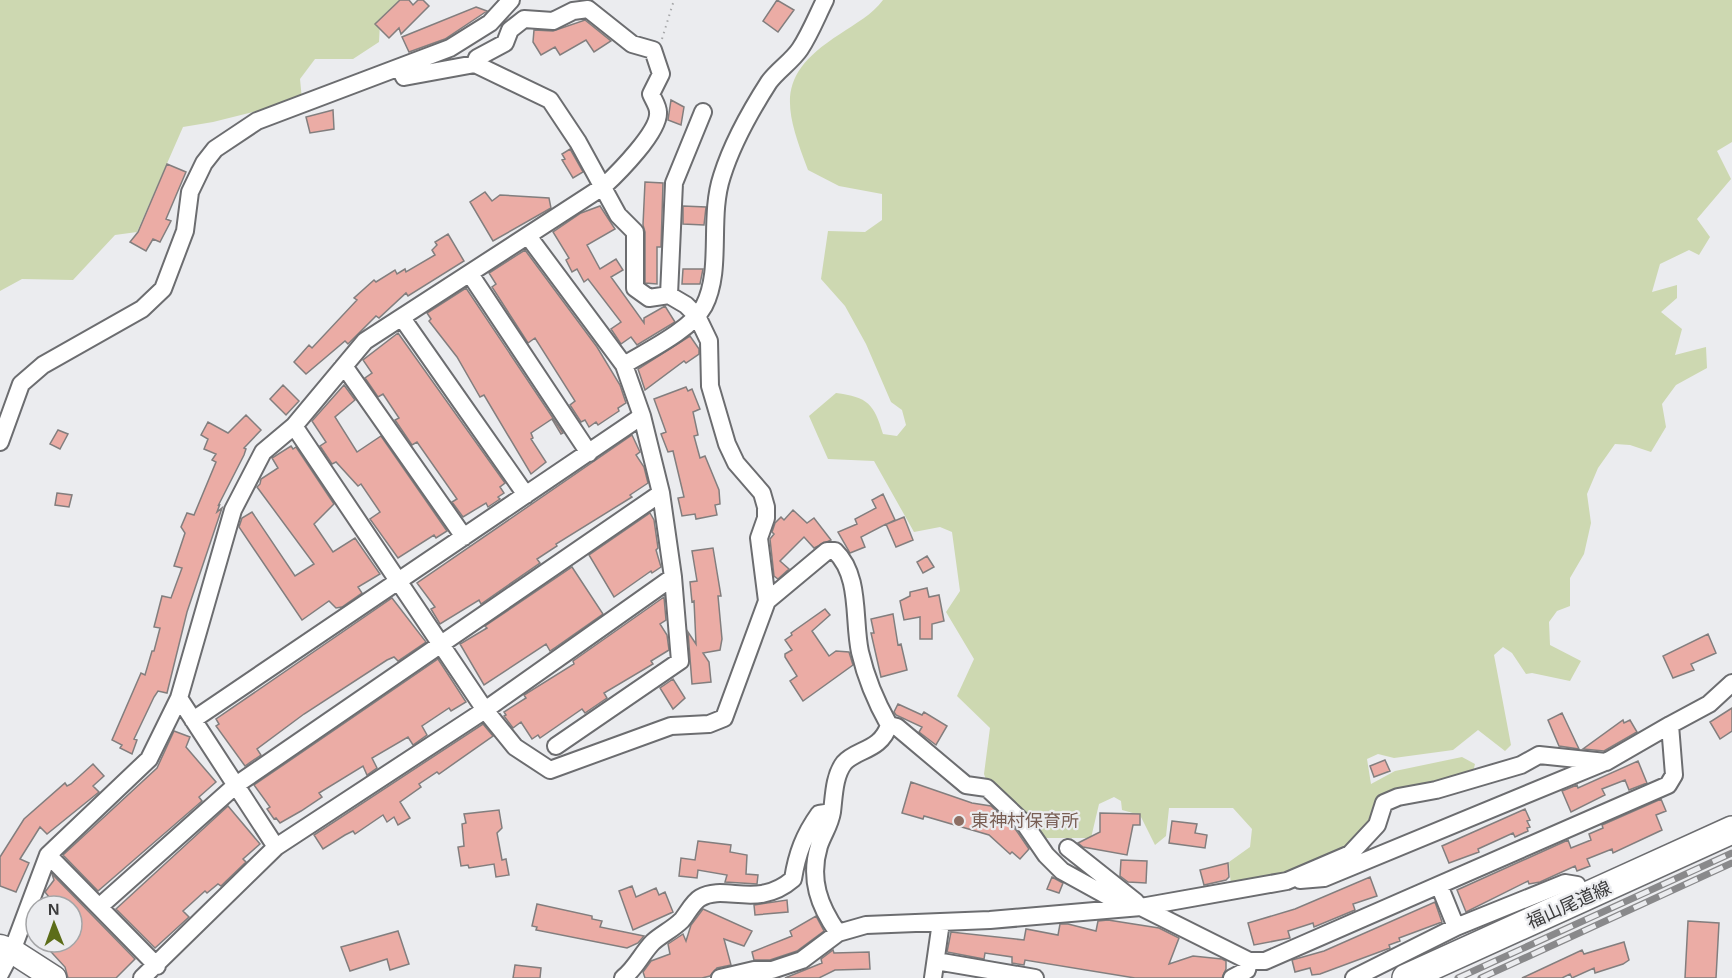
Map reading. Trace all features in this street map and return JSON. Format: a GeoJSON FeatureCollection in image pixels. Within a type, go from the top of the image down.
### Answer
{"type":"FeatureCollection","features":[{"type":"Feature","properties":{"kind":"main road","name":"福山尾道線"},"geometry":{"type":"LineString","coordinates":[[1406,978],[1732,831]]}},
{"type":"Feature","properties":{"kind":"street"},"geometry":{"type":"LineString","coordinates":[[0,442],[21,384],[43,365],[142,309],[163,289],[185,231],[190,192],[204,163],[215,149],[257,121],[400,69],[468,38],[490,23],[511,0]]}},
{"type":"Feature","properties":{"kind":"street"},"geometry":{"type":"LineString","coordinates":[[624,365],[676,333],[696,316],[704,305],[714,275],[714,202],[722,173],[770,80],[799,50],[825,0]]}},
{"type":"Feature","properties":{"kind":"street"},"geometry":{"type":"LineString","coordinates":[[0,975],[6,949],[48,855],[149,759],[179,698],[233,510],[263,452],[294,426],[365,341],[604,186],[620,172],[656,125],[658,111],[651,94],[661,74],[653,50],[632,44],[588,9],[573,11],[553,21],[524,19],[510,30],[505,43],[477,58],[475,64]]}},
{"type":"Feature","properties":{"kind":"street"},"geometry":{"type":"LineString","coordinates":[[294,426],[485,710],[514,747],[550,770],[671,726],[709,724],[724,718],[767,601],[759,538],[766,518],[762,493],[736,463],[727,444],[710,386],[709,341],[696,316],[686,304],[669,295],[649,298],[635,288],[635,232],[618,215],[604,186],[550,100],[475,64],[404,77],[400,69]]}},
{"type":"Feature","properties":{"kind":"street"},"geometry":{"type":"LineString","coordinates":[[669,295],[674,183],[703,112]]}},
{"type":"Feature","properties":{"kind":"street"},"geometry":{"type":"LineString","coordinates":[[528,236],[624,365],[642,416],[661,493],[673,577],[680,661],[556,746]]}},
{"type":"Feature","properties":{"kind":"street"},"geometry":{"type":"LineString","coordinates":[[470,274],[588,453]]}},
{"type":"Feature","properties":{"kind":"street"},"geometry":{"type":"LineString","coordinates":[[402,318],[526,495]]}},
{"type":"Feature","properties":{"kind":"street"},"geometry":{"type":"LineString","coordinates":[[344,366],[464,537]]}},
{"type":"Feature","properties":{"kind":"street"},"geometry":{"type":"LineString","coordinates":[[193,720],[642,416]]}},
{"type":"Feature","properties":{"kind":"street"},"geometry":{"type":"LineString","coordinates":[[99,907],[236,785],[661,493]]}},
{"type":"Feature","properties":{"kind":"street"},"geometry":{"type":"LineString","coordinates":[[767,601],[827,551],[835,551],[842,558],[849,575],[857,612],[860,650],[872,693],[889,726]]}},
{"type":"Feature","properties":{"kind":"street"},"geometry":{"type":"LineString","coordinates":[[142,978],[157,966],[276,847],[485,710],[673,577]]}},
{"type":"Feature","properties":{"kind":"street"},"geometry":{"type":"LineString","coordinates":[[720,978],[754,970],[772,970],[801,960],[837,933],[866,925],[990,920],[1141,907],[1287,881],[1324,878],[1606,762],[1709,704],[1732,683]]}},
{"type":"Feature","properties":{"kind":"street"},"geometry":{"type":"LineString","coordinates":[[179,698],[276,847]]}},
{"type":"Feature","properties":{"kind":"street"},"geometry":{"type":"LineString","coordinates":[[889,726],[897,727],[966,785],[987,788],[1024,823],[1046,855],[1062,871],[1111,898],[1141,907],[1249,961],[1265,961],[1668,785],[1674,776],[1670,724]]}},
{"type":"Feature","properties":{"kind":"street"},"geometry":{"type":"LineString","coordinates":[[837,933],[820,905],[814,866],[832,812],[838,773],[845,761],[879,741],[889,726]]}},
{"type":"Feature","properties":{"kind":"street"},"geometry":{"type":"LineString","coordinates":[[1287,881],[1350,854],[1377,825],[1384,803],[1398,796],[1447,787],[1521,765],[1539,755],[1606,762]]}},
{"type":"Feature","properties":{"kind":"street"},"geometry":{"type":"LineString","coordinates":[[623,978],[643,957],[652,943],[676,926],[700,898],[715,895],[757,896],[779,891],[793,879],[796,858],[807,830],[819,814],[832,812]]}},
{"type":"Feature","properties":{"kind":"street"},"geometry":{"type":"LineString","coordinates":[[1068,848],[1141,907]]}},
{"type":"Feature","properties":{"kind":"street"},"geometry":{"type":"LineString","coordinates":[[48,855],[157,966]]}},
{"type":"Feature","properties":{"kind":"street"},"geometry":{"type":"LineString","coordinates":[[1354,978],[1456,927],[1565,883],[1577,885],[1583,899]]}},
{"type":"Feature","properties":{"kind":"street"},"geometry":{"type":"LineString","coordinates":[[1439,885],[1456,927]]}},
{"type":"Feature","properties":{"kind":"street"},"geometry":{"type":"LineString","coordinates":[[933,978],[940,921]]}},
{"type":"Feature","properties":{"kind":"street"},"geometry":{"type":"LineString","coordinates":[[6,949],[54,978]]}},
{"type":"Feature","properties":{"kind":"street"},"geometry":{"type":"LineString","coordinates":[[936,961],[1035,978]]}},
{"type":"Feature","properties":{"kind":"street"},"geometry":{"type":"LineString","coordinates":[[1232,978],[1247,970],[1249,961]]}},
{"type":"Feature","properties":{"kind":"path"},"geometry":{"type":"LineString","coordinates":[[653,50],[661,42],[674,0]]}},
{"type":"Feature","properties":{"kind":"green space"},"geometry":{"type":"Polygon","coordinates":[[[0,0],[402,0],[380,23],[379,42],[353,59],[315,59],[300,79],[302,100],[183,127],[137,232],[115,235],[73,280],[22,279],[0,291],[0,0]]]}},
{"type":"Feature","properties":{"kind":"green space"},"geometry":{"type":"Polygon","coordinates":[[[883,0],[1732,0],[1732,142],[1717,151],[1731,179],[1697,219],[1710,237],[1699,255],[1689,250],[1660,264],[1652,292],[1677,285],[1677,298],[1661,312],[1682,329],[1675,355],[1706,347],[1707,368],[1676,385],[1662,404],[1666,427],[1651,452],[1630,445],[1615,444],[1598,468],[1587,494],[1591,523],[1584,554],[1570,578],[1570,606],[1557,611],[1549,622],[1550,645],[1581,661],[1570,681],[1532,673],[1526,674],[1512,653],[1503,647],[1494,655],[1511,745],[1505,751],[1478,730],[1453,750],[1394,758],[1378,754],[1367,759],[1371,784],[1395,771],[1462,757],[1475,764],[1473,772],[1389,794],[1371,826],[1355,842],[1340,852],[1304,868],[1231,887],[1229,862],[1250,847],[1252,829],[1233,808],[1169,808],[1166,836],[1155,845],[1140,815],[1122,810],[1121,801],[1114,797],[1099,804],[1091,838],[1040,838],[992,797],[984,774],[990,728],[957,696],[974,659],[946,612],[960,591],[952,532],[940,527],[914,532],[874,461],[828,459],[809,416],[836,393],[856,397],[868,404],[873,409],[883,434],[897,436],[906,425],[902,410],[891,402],[866,344],[845,306],[821,279],[828,231],[865,232],[882,220],[882,194],[839,186],[808,170],[793,127],[790,109],[795,78],[804,63],[819,49],[869,14],[883,0]]]}},
{"type":"Feature","properties":{"kind":"building"},"geometry":{"type":"Polygon","coordinates":[[[400,0],[409,0],[413,5],[418,0],[423,0],[429,6],[401,34],[399,28],[389,38],[375,24],[400,0]]]}},
{"type":"Feature","properties":{"kind":"building"},"geometry":{"type":"Polygon","coordinates":[[[777,0],[794,10],[778,32],[763,21],[777,0]]]}},
{"type":"Feature","properties":{"kind":"building"},"geometry":{"type":"Polygon","coordinates":[[[476,7],[487,11],[445,39],[409,52],[402,37],[476,7]]]}},
{"type":"Feature","properties":{"kind":"building"},"geometry":{"type":"Polygon","coordinates":[[[585,20],[611,41],[594,52],[586,40],[560,55],[555,47],[541,55],[533,42],[534,30],[553,31],[585,20]]]}},
{"type":"Feature","properties":{"kind":"building"},"geometry":{"type":"Polygon","coordinates":[[[671,100],[684,107],[681,125],[668,120],[671,100]]]}},
{"type":"Feature","properties":{"kind":"building"},"geometry":{"type":"Polygon","coordinates":[[[333,110],[334,129],[310,133],[306,117],[333,110]]]}},
{"type":"Feature","properties":{"kind":"building"},"geometry":{"type":"Polygon","coordinates":[[[570,149],[583,172],[573,178],[562,160],[565,159],[562,154],[570,149]]]}},
{"type":"Feature","properties":{"kind":"building"},"geometry":{"type":"Polygon","coordinates":[[[167,164],[186,172],[166,219],[171,221],[160,242],[153,239],[146,251],[130,242],[138,232],[167,164]]]}},
{"type":"Feature","properties":{"kind":"building"},"geometry":{"type":"Polygon","coordinates":[[[645,182],[663,183],[661,247],[657,247],[657,284],[645,283],[643,225],[645,182]]]}},
{"type":"Feature","properties":{"kind":"building"},"geometry":{"type":"Polygon","coordinates":[[[485,192],[492,201],[500,195],[549,198],[551,208],[493,241],[470,202],[485,192]]]}},
{"type":"Feature","properties":{"kind":"building"},"geometry":{"type":"Polygon","coordinates":[[[600,206],[615,229],[587,245],[600,269],[616,259],[623,270],[611,277],[644,323],[644,318],[665,306],[675,322],[637,345],[631,337],[621,344],[611,329],[621,322],[588,279],[584,282],[577,269],[572,272],[566,260],[569,258],[553,232],[581,213],[600,206]]]}},
{"type":"Feature","properties":{"kind":"building"},"geometry":{"type":"Polygon","coordinates":[[[683,206],[706,207],[704,225],[683,224],[683,206]]]}},
{"type":"Feature","properties":{"kind":"building"},"geometry":{"type":"Polygon","coordinates":[[[448,234],[464,261],[408,296],[406,293],[379,318],[376,316],[348,344],[345,341],[306,374],[294,362],[309,345],[312,348],[357,300],[354,298],[374,280],[376,282],[395,270],[397,274],[405,269],[406,272],[435,255],[432,250],[437,245],[435,242],[448,234]]]}},
{"type":"Feature","properties":{"kind":"building"},"geometry":{"type":"Polygon","coordinates":[[[525,250],[597,347],[620,385],[626,403],[618,408],[619,411],[598,425],[596,422],[589,427],[585,420],[581,422],[570,405],[575,401],[535,338],[528,343],[492,287],[496,284],[489,273],[525,250]]]}},
{"type":"Feature","properties":{"kind":"building"},"geometry":{"type":"Polygon","coordinates":[[[683,269],[703,269],[700,284],[682,284],[683,269]]]}},
{"type":"Feature","properties":{"kind":"building"},"geometry":{"type":"Polygon","coordinates":[[[466,288],[563,433],[561,434],[552,419],[531,433],[533,438],[531,439],[546,462],[531,474],[484,395],[480,397],[457,357],[429,321],[431,319],[427,313],[466,288]]]}},
{"type":"Feature","properties":{"kind":"building"},"geometry":{"type":"Polygon","coordinates":[[[398,333],[505,483],[500,487],[504,493],[498,497],[500,499],[488,507],[486,503],[463,517],[452,502],[457,499],[417,442],[412,445],[395,420],[399,418],[383,394],[378,397],[365,378],[372,373],[363,360],[398,333]]]}},
{"type":"Feature","properties":{"kind":"building"},"geometry":{"type":"Polygon","coordinates":[[[690,336],[699,349],[699,354],[686,363],[684,361],[645,390],[638,369],[690,336]]]}},
{"type":"Feature","properties":{"kind":"building"},"geometry":{"type":"Polygon","coordinates":[[[283,385],[299,401],[286,415],[270,399],[283,385]]]}},
{"type":"Feature","properties":{"kind":"building"},"geometry":{"type":"Polygon","coordinates":[[[344,385],[355,400],[335,417],[357,452],[381,436],[447,531],[436,538],[434,535],[398,558],[370,519],[380,512],[361,484],[358,486],[336,462],[332,464],[320,446],[326,442],[312,421],[344,385]]]}},
{"type":"Feature","properties":{"kind":"building"},"geometry":{"type":"Polygon","coordinates":[[[686,387],[688,391],[692,389],[700,409],[693,412],[698,435],[694,436],[700,458],[705,456],[719,490],[720,504],[715,505],[717,515],[696,519],[695,514],[682,516],[678,498],[684,497],[673,451],[668,452],[661,434],[666,432],[654,399],[686,387]]]}},
{"type":"Feature","properties":{"kind":"building"},"geometry":{"type":"Polygon","coordinates":[[[246,415],[261,430],[244,448],[246,449],[244,455],[218,506],[220,504],[217,512],[222,508],[187,612],[167,693],[158,691],[154,697],[134,739],[137,740],[132,754],[120,748],[122,745],[112,740],[141,673],[145,675],[152,651],[154,651],[160,628],[154,627],[162,596],[171,598],[182,568],[174,566],[185,533],[181,527],[187,513],[194,515],[216,462],[212,460],[216,454],[204,449],[208,439],[201,435],[208,422],[228,433],[246,415]]]}},
{"type":"Feature","properties":{"kind":"building"},"geometry":{"type":"Polygon","coordinates":[[[58,430],[68,434],[60,449],[50,444],[58,430]]]}},
{"type":"Feature","properties":{"kind":"building"},"geometry":{"type":"Polygon","coordinates":[[[632,435],[640,452],[636,455],[644,467],[648,483],[630,495],[632,497],[556,544],[557,546],[537,559],[540,563],[481,604],[479,600],[440,624],[431,609],[435,607],[417,583],[632,435]]]}},
{"type":"Feature","properties":{"kind":"building"},"geometry":{"type":"Polygon","coordinates":[[[291,446],[293,449],[296,447],[334,504],[314,524],[333,552],[355,538],[380,574],[358,587],[362,593],[342,607],[336,608],[329,601],[302,620],[239,527],[242,518],[252,512],[295,576],[314,564],[257,487],[261,479],[278,468],[272,458],[291,446]]]}},
{"type":"Feature","properties":{"kind":"building"},"geometry":{"type":"Polygon","coordinates":[[[57,493],[72,495],[69,507],[55,505],[57,493]]]}},
{"type":"Feature","properties":{"kind":"building"},"geometry":{"type":"Polygon","coordinates":[[[883,494],[895,520],[887,524],[904,517],[913,540],[896,547],[886,524],[861,537],[865,547],[850,553],[838,532],[857,524],[855,519],[876,508],[872,500],[883,494]]]}},
{"type":"Feature","properties":{"kind":"building"},"geometry":{"type":"Polygon","coordinates":[[[793,510],[807,523],[814,518],[831,540],[814,548],[804,537],[780,561],[789,569],[778,579],[774,576],[770,539],[774,534],[772,532],[775,523],[781,517],[784,520],[793,510]]]}},
{"type":"Feature","properties":{"kind":"building"},"geometry":{"type":"Polygon","coordinates":[[[650,513],[654,520],[658,548],[656,550],[661,567],[652,573],[651,571],[614,597],[589,555],[650,513]]]}},
{"type":"Feature","properties":{"kind":"building"},"geometry":{"type":"Polygon","coordinates":[[[713,548],[721,596],[718,596],[722,639],[720,650],[703,653],[709,662],[711,682],[692,684],[688,632],[696,644],[694,601],[692,602],[690,582],[697,581],[692,551],[713,548]]]}},
{"type":"Feature","properties":{"kind":"building"},"geometry":{"type":"Polygon","coordinates":[[[927,556],[934,567],[923,573],[917,562],[927,556]]]}},
{"type":"Feature","properties":{"kind":"building"},"geometry":{"type":"Polygon","coordinates":[[[572,567],[603,614],[550,651],[546,644],[484,685],[460,644],[487,628],[485,626],[572,567]]]}},
{"type":"Feature","properties":{"kind":"building"},"geometry":{"type":"Polygon","coordinates":[[[927,588],[929,597],[939,595],[944,621],[932,624],[932,639],[920,639],[920,617],[904,620],[900,601],[910,596],[910,592],[927,588]]]}},
{"type":"Feature","properties":{"kind":"building"},"geometry":{"type":"Polygon","coordinates":[[[664,597],[666,620],[660,624],[667,635],[669,650],[651,661],[653,664],[604,693],[607,698],[585,713],[582,709],[540,738],[538,735],[532,739],[521,722],[513,728],[504,716],[506,715],[504,712],[526,698],[524,695],[574,664],[573,661],[664,597]]]}},
{"type":"Feature","properties":{"kind":"building"},"geometry":{"type":"Polygon","coordinates":[[[392,598],[426,642],[398,661],[394,657],[387,660],[304,714],[257,749],[261,755],[245,766],[216,726],[219,724],[216,719],[392,598]]]}},
{"type":"Feature","properties":{"kind":"building"},"geometry":{"type":"Polygon","coordinates":[[[825,609],[830,615],[812,631],[829,656],[836,651],[849,652],[853,665],[803,701],[790,681],[797,676],[785,657],[785,654],[792,650],[785,640],[792,635],[791,633],[825,609]]]}},
{"type":"Feature","properties":{"kind":"building"},"geometry":{"type":"Polygon","coordinates":[[[893,614],[898,645],[901,644],[907,670],[881,677],[871,633],[874,633],[871,619],[893,614]]]}},
{"type":"Feature","properties":{"kind":"building"},"geometry":{"type":"Polygon","coordinates":[[[1708,634],[1716,653],[1691,664],[1694,670],[1673,678],[1663,656],[1708,634]]]}},
{"type":"Feature","properties":{"kind":"building"},"geometry":{"type":"Polygon","coordinates":[[[438,659],[466,702],[451,711],[449,708],[422,726],[427,735],[413,745],[408,737],[372,758],[377,768],[367,775],[363,766],[319,793],[322,797],[301,811],[280,823],[276,818],[274,819],[267,809],[270,807],[254,785],[438,659]]]}},
{"type":"Feature","properties":{"kind":"building"},"geometry":{"type":"Polygon","coordinates":[[[673,679],[685,698],[673,709],[660,688],[673,679]]]}},
{"type":"Feature","properties":{"kind":"building"},"geometry":{"type":"Polygon","coordinates":[[[898,704],[922,715],[924,712],[947,726],[936,745],[919,732],[922,727],[896,715],[894,712],[898,704]]]}},
{"type":"Feature","properties":{"kind":"building"},"geometry":{"type":"Polygon","coordinates":[[[1732,708],[1732,731],[1720,739],[1710,722],[1732,708]]]}},
{"type":"Feature","properties":{"kind":"building"},"geometry":{"type":"Polygon","coordinates":[[[1562,713],[1579,749],[1559,746],[1548,720],[1562,713]]]}},
{"type":"Feature","properties":{"kind":"building"},"geometry":{"type":"Polygon","coordinates":[[[1623,720],[1624,723],[1630,720],[1637,732],[1604,751],[1583,749],[1623,720]]]}},
{"type":"Feature","properties":{"kind":"building"},"geometry":{"type":"Polygon","coordinates":[[[483,724],[493,736],[439,774],[437,772],[419,784],[421,787],[400,802],[410,818],[398,825],[394,817],[387,822],[383,815],[355,834],[353,831],[323,849],[314,835],[483,724]]]}},
{"type":"Feature","properties":{"kind":"building"},"geometry":{"type":"Polygon","coordinates":[[[174,731],[190,737],[186,747],[216,782],[199,797],[202,801],[98,891],[63,855],[157,768],[174,731]]]}},
{"type":"Feature","properties":{"kind":"building"},"geometry":{"type":"Polygon","coordinates":[[[1385,760],[1390,771],[1374,777],[1370,766],[1385,760]]]}},
{"type":"Feature","properties":{"kind":"building"},"geometry":{"type":"Polygon","coordinates":[[[1638,761],[1647,783],[1629,790],[1625,780],[1602,789],[1605,795],[1571,812],[1562,791],[1577,785],[1578,788],[1638,761]]]}},
{"type":"Feature","properties":{"kind":"building"},"geometry":{"type":"Polygon","coordinates":[[[93,764],[104,776],[93,786],[99,792],[47,834],[40,827],[20,859],[29,863],[16,892],[0,886],[0,857],[24,819],[65,783],[67,786],[71,784],[93,764]]]}},
{"type":"Feature","properties":{"kind":"building"},"geometry":{"type":"Polygon","coordinates":[[[911,782],[972,803],[991,806],[1016,830],[1029,849],[1020,859],[1012,852],[1010,854],[989,835],[924,816],[923,819],[902,813],[911,782]]]}},
{"type":"Feature","properties":{"kind":"building"},"geometry":{"type":"Polygon","coordinates":[[[1661,799],[1666,811],[1656,815],[1662,830],[1613,853],[1612,849],[1587,859],[1590,866],[1577,871],[1575,866],[1540,882],[1529,884],[1528,881],[1466,912],[1457,890],[1568,840],[1571,848],[1591,840],[1589,834],[1603,828],[1602,825],[1661,799]]]}},
{"type":"Feature","properties":{"kind":"building"},"geometry":{"type":"Polygon","coordinates":[[[228,806],[260,844],[243,859],[246,862],[221,886],[218,884],[207,893],[205,891],[183,911],[189,917],[155,948],[116,909],[228,806]]]}},
{"type":"Feature","properties":{"kind":"building"},"geometry":{"type":"Polygon","coordinates":[[[1525,809],[1530,820],[1527,821],[1530,827],[1527,828],[1528,831],[1515,837],[1513,833],[1478,849],[1479,852],[1449,863],[1442,846],[1525,809]]]}},
{"type":"Feature","properties":{"kind":"building"},"geometry":{"type":"Polygon","coordinates":[[[499,810],[502,828],[497,833],[502,860],[506,859],[509,875],[496,877],[494,864],[469,868],[468,865],[461,866],[458,847],[464,846],[462,824],[466,823],[464,814],[499,810]]]}},
{"type":"Feature","properties":{"kind":"building"},"geometry":{"type":"Polygon","coordinates":[[[1100,813],[1140,814],[1140,825],[1133,825],[1127,855],[1083,847],[1078,843],[1100,832],[1100,813]]]}},
{"type":"Feature","properties":{"kind":"building"},"geometry":{"type":"Polygon","coordinates":[[[1172,821],[1197,824],[1195,833],[1207,835],[1205,848],[1169,843],[1172,821]]]}},
{"type":"Feature","properties":{"kind":"building"},"geometry":{"type":"Polygon","coordinates":[[[698,841],[731,845],[730,852],[747,855],[746,874],[758,875],[757,884],[725,882],[727,875],[698,870],[697,878],[679,876],[681,858],[695,860],[698,841]]]}},
{"type":"Feature","properties":{"kind":"building"},"geometry":{"type":"Polygon","coordinates":[[[1121,860],[1147,861],[1146,883],[1128,882],[1120,876],[1121,860]]]}},
{"type":"Feature","properties":{"kind":"building"},"geometry":{"type":"Polygon","coordinates":[[[1228,863],[1229,877],[1226,880],[1204,885],[1200,870],[1228,863]]]}},
{"type":"Feature","properties":{"kind":"building"},"geometry":{"type":"Polygon","coordinates":[[[52,874],[72,894],[47,894],[45,892],[54,880],[52,874]]]}},
{"type":"Feature","properties":{"kind":"building"},"geometry":{"type":"Polygon","coordinates":[[[1052,877],[1063,883],[1059,893],[1047,889],[1052,877]]]}},
{"type":"Feature","properties":{"kind":"building"},"geometry":{"type":"Polygon","coordinates":[[[1370,877],[1377,896],[1353,904],[1355,910],[1314,927],[1313,923],[1288,931],[1290,938],[1254,945],[1248,923],[1295,909],[1370,877]]]}},
{"type":"Feature","properties":{"kind":"building"},"geometry":{"type":"Polygon","coordinates":[[[632,886],[636,897],[656,888],[659,895],[665,892],[673,912],[633,930],[619,891],[632,886]]]}},
{"type":"Feature","properties":{"kind":"building"},"geometry":{"type":"Polygon","coordinates":[[[787,900],[788,912],[755,915],[754,905],[787,900]]]}},
{"type":"Feature","properties":{"kind":"building"},"geometry":{"type":"Polygon","coordinates":[[[1435,902],[1442,922],[1399,938],[1400,941],[1389,945],[1390,948],[1320,974],[1312,975],[1310,968],[1295,972],[1292,960],[1324,951],[1435,902]]]}},
{"type":"Feature","properties":{"kind":"building"},"geometry":{"type":"Polygon","coordinates":[[[537,904],[592,916],[592,919],[602,921],[600,927],[644,936],[638,943],[627,948],[536,930],[537,927],[532,926],[537,904]]]}},
{"type":"Feature","properties":{"kind":"building"},"geometry":{"type":"Polygon","coordinates":[[[84,907],[135,959],[116,978],[68,978],[65,967],[53,954],[84,954],[84,907]]]}},
{"type":"Feature","properties":{"kind":"building"},"geometry":{"type":"Polygon","coordinates":[[[703,909],[752,931],[744,946],[724,939],[731,965],[717,968],[710,976],[702,978],[645,978],[643,972],[651,961],[670,954],[668,944],[683,934],[686,941],[691,925],[703,909]]]}},
{"type":"Feature","properties":{"kind":"building"},"geometry":{"type":"Polygon","coordinates":[[[816,916],[824,931],[797,951],[770,960],[754,960],[752,952],[792,936],[790,931],[816,916]]]}},
{"type":"Feature","properties":{"kind":"building"},"geometry":{"type":"Polygon","coordinates":[[[1108,920],[1159,928],[1179,938],[1169,964],[1193,956],[1226,961],[1226,969],[1222,978],[1135,978],[1025,960],[1024,965],[1012,963],[1012,957],[985,953],[984,959],[947,952],[951,932],[1024,940],[1026,929],[1058,935],[1060,924],[1068,924],[1096,931],[1098,921],[1108,920]]]}},
{"type":"Feature","properties":{"kind":"building"},"geometry":{"type":"Polygon","coordinates":[[[1688,921],[1719,923],[1716,978],[1685,978],[1688,921]]]}},
{"type":"Feature","properties":{"kind":"building"},"geometry":{"type":"Polygon","coordinates":[[[398,931],[409,964],[390,970],[387,959],[350,971],[341,947],[398,931]]]}},
{"type":"Feature","properties":{"kind":"building"},"geometry":{"type":"Polygon","coordinates":[[[1624,942],[1629,960],[1623,964],[1595,973],[1594,968],[1572,978],[1570,974],[1562,978],[1522,978],[1582,950],[1584,954],[1624,942]]]}},
{"type":"Feature","properties":{"kind":"building"},"geometry":{"type":"Polygon","coordinates":[[[833,950],[834,953],[869,952],[870,969],[835,970],[819,978],[785,978],[822,963],[821,959],[833,950]]]}},
{"type":"Feature","properties":{"kind":"building"},"geometry":{"type":"Polygon","coordinates":[[[515,965],[541,968],[540,978],[513,978],[515,965]]]}},
{"type":"Feature","properties":{"kind":"railway"},"geometry":{"type":"LineString","coordinates":[[1458,978],[1732,853]]}},
{"type":"Feature","properties":{"kind":"railway"},"geometry":{"type":"LineString","coordinates":[[1481,978],[1732,863]]}},
{"type":"Feature","properties":{"kind":"place","name":"東神村保育所"},"geometry":{"type":"Point","coordinates":[959,821]}}]}
